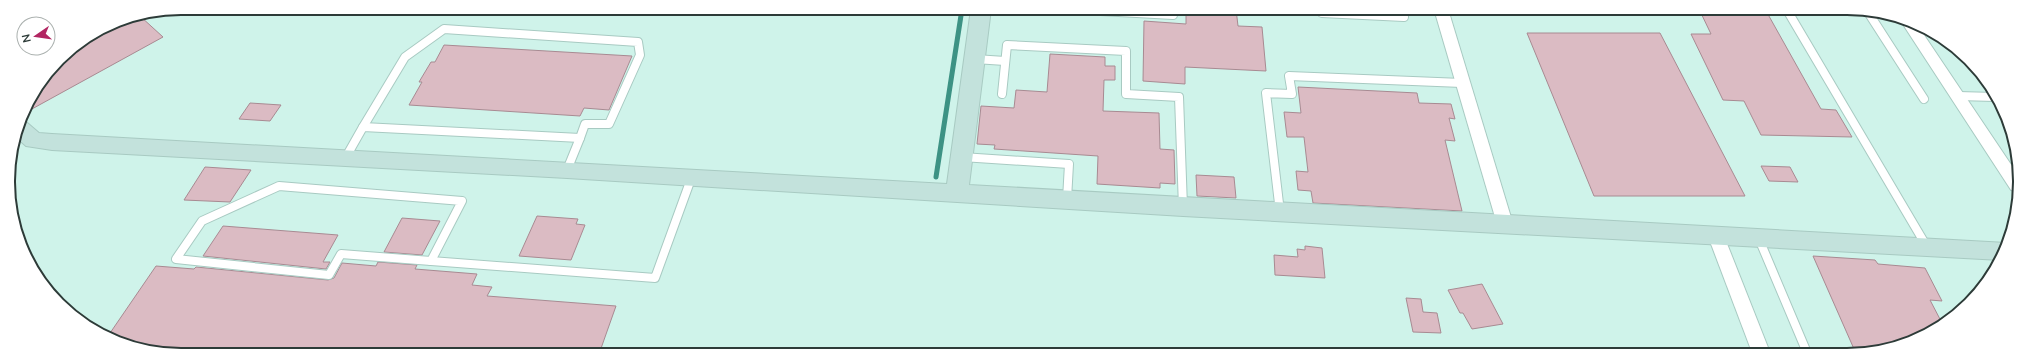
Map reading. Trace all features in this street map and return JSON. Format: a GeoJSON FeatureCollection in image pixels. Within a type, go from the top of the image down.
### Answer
{"type":"FeatureCollection","features":[{"type":"Feature","properties":{"kind":"street"},"geometry":{"type":"LineString","coordinates":[[957,192],[980,15]]}},
{"type":"Feature","properties":{"kind":"street"},"geometry":{"type":"LineString","coordinates":[[1443,15],[1505,224]]}},
{"type":"Feature","properties":{"kind":"street"},"geometry":{"type":"LineString","coordinates":[[1913,29],[2013,180]]}},
{"type":"Feature","properties":{"kind":"street"},"geometry":{"type":"LineString","coordinates":[[23,131],[34,140],[52,142],[346,157],[691,178],[957,192],[1183,207],[1998,251]]}},
{"type":"Feature","properties":{"kind":"street"},"geometry":{"type":"LineString","coordinates":[[1716,236],[1760,348]]}},
{"type":"Feature","properties":{"kind":"lane"},"geometry":{"type":"LineString","coordinates":[[1377,15],[1404,15]]}},
{"type":"Feature","properties":{"kind":"lane"},"geometry":{"type":"LineString","coordinates":[[1791,15],[1927,246]]}},
{"type":"Feature","properties":{"kind":"lane"},"geometry":{"type":"LineString","coordinates":[[1873,17],[1924,99]]}},
{"type":"Feature","properties":{"kind":"lane"},"geometry":{"type":"LineString","coordinates":[[346,157],[404,57],[444,29],[638,42],[640,55],[609,124],[585,124],[567,170]]}},
{"type":"Feature","properties":{"kind":"lane"},"geometry":{"type":"LineString","coordinates":[[1002,94],[1007,46],[1126,51],[1126,94],[1179,97],[1183,207]]}},
{"type":"Feature","properties":{"kind":"lane"},"geometry":{"type":"LineString","coordinates":[[975,59],[1005,61]]}},
{"type":"Feature","properties":{"kind":"lane"},"geometry":{"type":"LineString","coordinates":[[1280,212],[1266,93],[1292,94],[1289,76],[1462,83]]}},
{"type":"Feature","properties":{"kind":"lane"},"geometry":{"type":"LineString","coordinates":[[1958,96],[1990,97]]}},
{"type":"Feature","properties":{"kind":"lane"},"geometry":{"type":"LineString","coordinates":[[363,127],[580,138]]}},
{"type":"Feature","properties":{"kind":"lane"},"geometry":{"type":"LineString","coordinates":[[961,156],[1069,164],[1067,199]]}},
{"type":"Feature","properties":{"kind":"lane"},"geometry":{"type":"LineString","coordinates":[[431,261],[462,200],[279,186],[202,221],[176,259],[329,275],[341,254],[431,261],[654,278],[691,178]]}},
{"type":"Feature","properties":{"kind":"lane"},"geometry":{"type":"LineString","coordinates":[[1758,238],[1805,348]]}},
{"type":"Feature","properties":{"kind":"building"},"geometry":{"type":"Polygon","coordinates":[[[1186,15],[1237,15],[1238,26],[1262,27],[1266,71],[1185,67],[1185,84],[1143,81],[1144,21],[1186,24],[1186,15]]]}},
{"type":"Feature","properties":{"kind":"building"},"geometry":{"type":"Polygon","coordinates":[[[1702,15],[1768,15],[1821,109],[1836,110],[1852,137],[1761,135],[1744,101],[1723,100],[1691,34],[1711,34],[1702,15]]]}},
{"type":"Feature","properties":{"kind":"building"},"geometry":{"type":"Polygon","coordinates":[[[144,19],[163,37],[32,109],[37,98],[56,72],[80,49],[98,37],[128,24],[144,19]]]}},
{"type":"Feature","properties":{"kind":"building"},"geometry":{"type":"Polygon","coordinates":[[[1527,33],[1660,33],[1745,196],[1594,196],[1527,33]]]}},
{"type":"Feature","properties":{"kind":"building"},"geometry":{"type":"Polygon","coordinates":[[[444,45],[632,56],[609,110],[584,108],[580,116],[409,105],[422,82],[419,82],[431,62],[435,62],[444,45]]]}},
{"type":"Feature","properties":{"kind":"building"},"geometry":{"type":"Polygon","coordinates":[[[1050,54],[1105,57],[1105,66],[1115,66],[1115,80],[1104,80],[1103,111],[1159,113],[1160,149],[1174,150],[1175,184],[1160,183],[1160,188],[1097,184],[1098,156],[994,149],[995,145],[977,144],[981,106],[1014,108],[1016,90],[1047,92],[1050,54]]]}},
{"type":"Feature","properties":{"kind":"building"},"geometry":{"type":"Polygon","coordinates":[[[1298,87],[1417,93],[1419,103],[1451,104],[1455,119],[1449,118],[1455,141],[1445,140],[1462,211],[1313,203],[1311,191],[1298,190],[1296,171],[1308,172],[1304,137],[1287,137],[1284,112],[1301,113],[1298,87]]]}},
{"type":"Feature","properties":{"kind":"building"},"geometry":{"type":"Polygon","coordinates":[[[250,103],[281,105],[270,121],[239,119],[250,103]]]}},
{"type":"Feature","properties":{"kind":"building"},"geometry":{"type":"Polygon","coordinates":[[[1761,166],[1790,167],[1798,182],[1769,181],[1761,166]]]}},
{"type":"Feature","properties":{"kind":"building"},"geometry":{"type":"Polygon","coordinates":[[[205,167],[251,170],[230,202],[184,200],[205,167]]]}},
{"type":"Feature","properties":{"kind":"building"},"geometry":{"type":"Polygon","coordinates":[[[1196,175],[1234,177],[1236,198],[1197,196],[1196,175]]]}},
{"type":"Feature","properties":{"kind":"building"},"geometry":{"type":"Polygon","coordinates":[[[537,216],[578,219],[576,224],[585,225],[571,260],[519,256],[537,216]]]}},
{"type":"Feature","properties":{"kind":"building"},"geometry":{"type":"Polygon","coordinates":[[[402,218],[440,221],[422,255],[384,252],[402,218]]]}},
{"type":"Feature","properties":{"kind":"building"},"geometry":{"type":"Polygon","coordinates":[[[223,226],[338,235],[323,262],[330,262],[326,269],[203,256],[223,226]]]}},
{"type":"Feature","properties":{"kind":"building"},"geometry":{"type":"Polygon","coordinates":[[[1305,246],[1322,248],[1325,278],[1275,275],[1274,255],[1298,257],[1297,249],[1305,250],[1305,246]]]}},
{"type":"Feature","properties":{"kind":"building"},"geometry":{"type":"Polygon","coordinates":[[[1813,256],[1875,260],[1878,264],[1925,268],[1942,301],[1930,300],[1940,319],[1920,331],[1900,339],[1879,345],[1854,348],[1813,256]]]}},
{"type":"Feature","properties":{"kind":"building"},"geometry":{"type":"Polygon","coordinates":[[[378,262],[417,265],[415,269],[477,274],[472,285],[492,287],[487,296],[616,306],[601,348],[171,348],[149,345],[111,332],[156,266],[194,269],[196,267],[328,280],[334,278],[342,263],[376,266],[378,262]]]}},
{"type":"Feature","properties":{"kind":"building"},"geometry":{"type":"Polygon","coordinates":[[[1482,284],[1503,324],[1472,329],[1463,313],[1460,313],[1448,290],[1482,284]]]}},
{"type":"Feature","properties":{"kind":"building"},"geometry":{"type":"Polygon","coordinates":[[[1406,298],[1421,299],[1423,312],[1437,313],[1441,333],[1413,332],[1406,298]]]}},
{"type":"Feature","properties":{"kind":"waterway"},"geometry":{"type":"LineString","coordinates":[[936,177],[961,15]]}}]}
